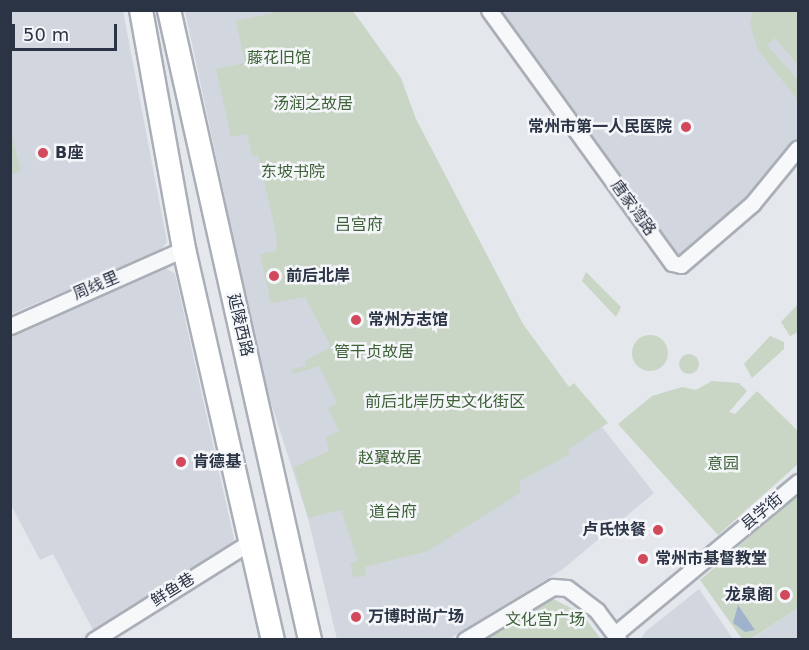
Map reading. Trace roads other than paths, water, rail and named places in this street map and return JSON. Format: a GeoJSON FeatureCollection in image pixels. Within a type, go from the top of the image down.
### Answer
{"type":"FeatureCollection","features":[{"type":"Feature","properties":{"kind":"main road"},"geometry":{"type":"LineString","coordinates":[[141,10],[184,249],[273,639]]}},
{"type":"Feature","properties":{"kind":"main road","name":"延陵西路"},"geometry":{"type":"LineString","coordinates":[[169,10],[310,639]]}},
{"type":"Feature","properties":{"kind":"street","name":"唐家湾路"},"geometry":{"type":"LineString","coordinates":[[489,10],[672,263],[681,265],[752,204],[798,148]]}},
{"type":"Feature","properties":{"kind":"street","name":"周线里"},"geometry":{"type":"LineString","coordinates":[[10,326],[184,249]]}},
{"type":"Feature","properties":{"kind":"street","name":"县学街"},"geometry":{"type":"LineString","coordinates":[[617,637],[798,482]]}},
{"type":"Feature","properties":{"kind":"street","name":"鲜鱼巷"},"geometry":{"type":"LineString","coordinates":[[94,639],[252,541]]}},
{"type":"Feature","properties":{"kind":"street"},"geometry":{"type":"LineString","coordinates":[[465,639],[553,587],[567,588],[617,637]]}},
{"type":"Feature","properties":{"kind":"water"},"geometry":{"type":"Polygon","coordinates":[[[738,605],[755,630],[745,632],[733,623],[738,605]]]}},
{"type":"Feature","properties":{"kind":"place","name":"常州市第一人民医院"},"geometry":{"type":"Point","coordinates":[686,127]}},
{"type":"Feature","properties":{"kind":"place","name":"B座"},"geometry":{"type":"Point","coordinates":[43,153]}},
{"type":"Feature","properties":{"kind":"place","name":"前后北岸"},"geometry":{"type":"Point","coordinates":[274,276]}},
{"type":"Feature","properties":{"kind":"place","name":"常州方志馆"},"geometry":{"type":"Point","coordinates":[356,320]}},
{"type":"Feature","properties":{"kind":"place","name":"肯德基"},"geometry":{"type":"Point","coordinates":[181,462]}},
{"type":"Feature","properties":{"kind":"place","name":"卢氏快餐"},"geometry":{"type":"Point","coordinates":[658,530]}},
{"type":"Feature","properties":{"kind":"place","name":"常州市基督教堂"},"geometry":{"type":"Point","coordinates":[643,559]}},
{"type":"Feature","properties":{"kind":"place","name":"龙泉阁"},"geometry":{"type":"Point","coordinates":[785,595]}},
{"type":"Feature","properties":{"kind":"place","name":"万博时尚广场"},"geometry":{"type":"Point","coordinates":[356,617]}},
{"type":"Feature","properties":{"kind":"park label","name":"藤花旧馆"},"geometry":{"type":"Point","coordinates":[279,58]}},
{"type":"Feature","properties":{"kind":"park label","name":"汤润之故居"},"geometry":{"type":"Point","coordinates":[313,104]}},
{"type":"Feature","properties":{"kind":"park label","name":"东坡书院"},"geometry":{"type":"Point","coordinates":[293,172]}},
{"type":"Feature","properties":{"kind":"park label","name":"吕宫府"},"geometry":{"type":"Point","coordinates":[359,225]}},
{"type":"Feature","properties":{"kind":"park label","name":"管干贞故居"},"geometry":{"type":"Point","coordinates":[374,352]}},
{"type":"Feature","properties":{"kind":"park label","name":"前后北岸历史文化街区"},"geometry":{"type":"Point","coordinates":[445,402]}},
{"type":"Feature","properties":{"kind":"park label","name":"赵翼故居"},"geometry":{"type":"Point","coordinates":[390,458]}},
{"type":"Feature","properties":{"kind":"park label","name":"意园"},"geometry":{"type":"Point","coordinates":[723,464]}},
{"type":"Feature","properties":{"kind":"park label","name":"道台府"},"geometry":{"type":"Point","coordinates":[393,512]}},
{"type":"Feature","properties":{"kind":"park label","name":"文化宫广场"},"geometry":{"type":"Point","coordinates":[545,620]}}]}
